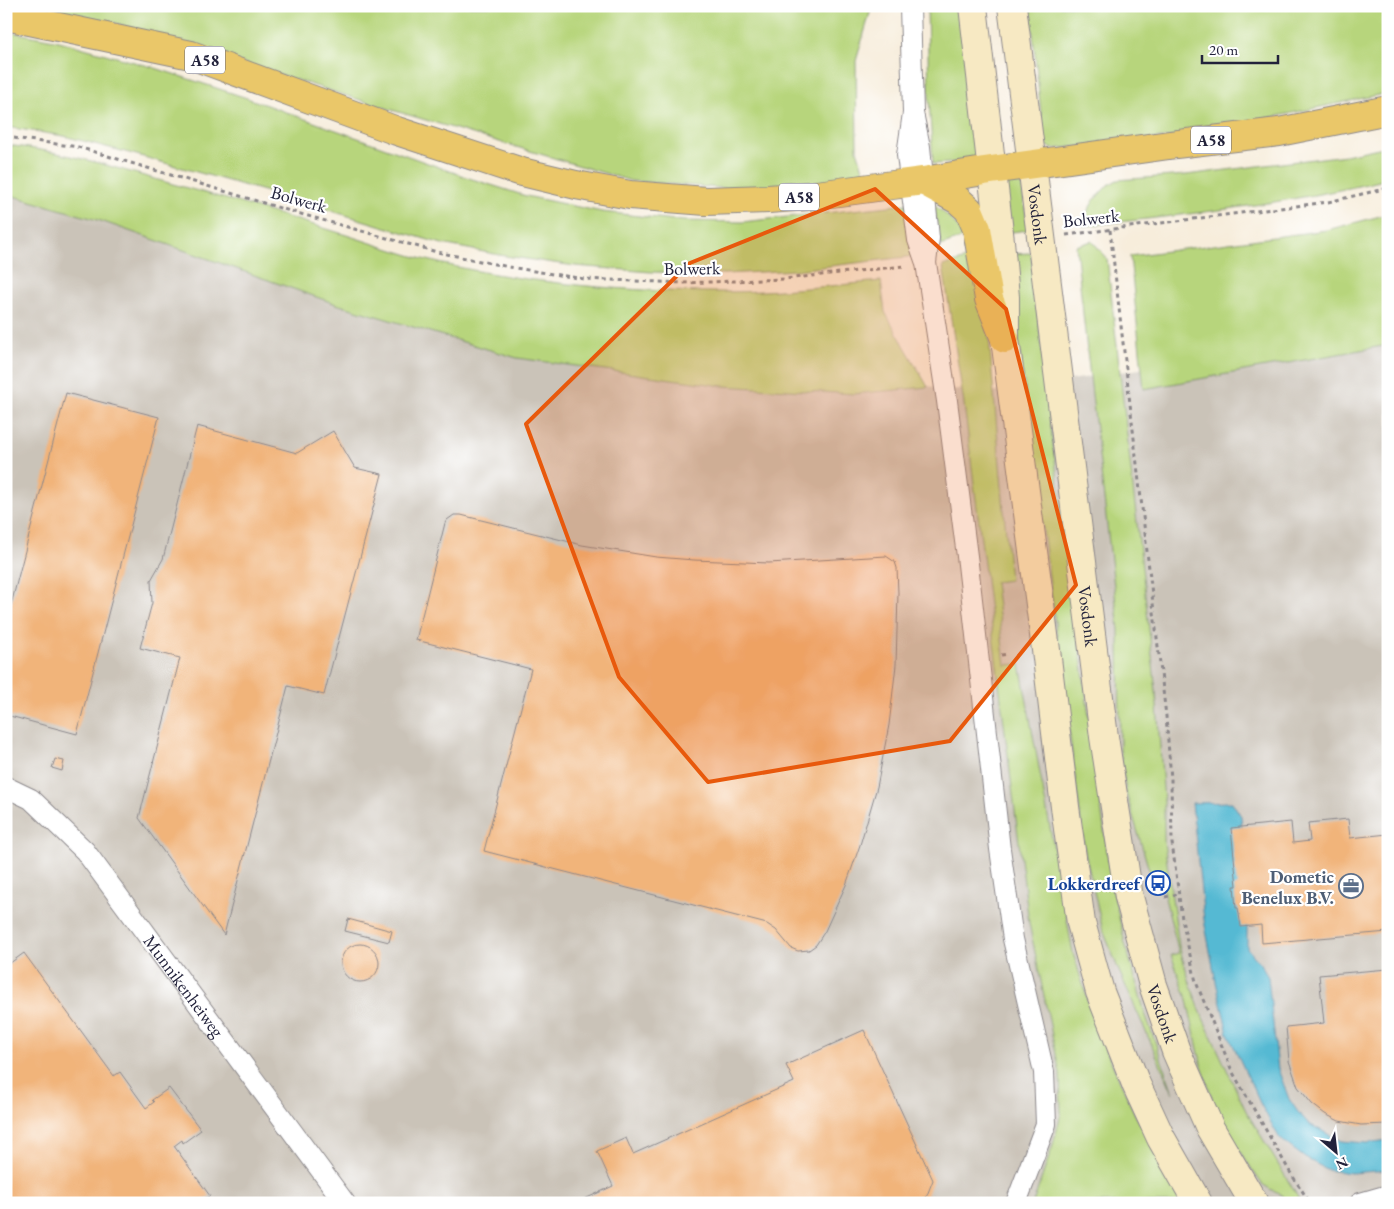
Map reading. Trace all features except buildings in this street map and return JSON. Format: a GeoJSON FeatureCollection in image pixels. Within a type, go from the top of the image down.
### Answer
{"type":"FeatureCollection","features":[{"type":"Feature","properties":{"kind":"highway","name":"A58"},"geometry":{"type":"LineString","coordinates":[[6,16],[191,55],[459,152],[522,172],[630,195],[706,201],[809,196],[917,182],[991,170],[1280,132],[1388,110]]}},
{"type":"Feature","properties":{"kind":"highway"},"geometry":{"type":"LineString","coordinates":[[917,182],[958,200],[968,210],[979,237],[989,298],[1005,339]]}},
{"type":"Feature","properties":{"kind":"main road"},"geometry":{"type":"LineString","coordinates":[[973,6],[1005,297],[1005,339],[1081,923],[1100,992],[1136,1084],[1161,1138],[1198,1203]]}},
{"type":"Feature","properties":{"kind":"main road","name":"Vosdonk"},"geometry":{"type":"LineString","coordinates":[[1012,6],[1104,737],[1129,897],[1153,985],[1176,1051],[1210,1128],[1254,1203]]}},
{"type":"Feature","properties":{"kind":"street"},"geometry":{"type":"LineString","coordinates":[[910,6],[912,113],[920,147],[917,182],[929,238],[926,263],[947,401],[968,564],[1001,858],[1013,939],[1044,1072],[1046,1124],[1016,1203]]}},
{"type":"Feature","properties":{"kind":"street","name":"Munnikenheiweg"},"geometry":{"type":"LineString","coordinates":[[6,787],[31,799],[85,851],[345,1203]]}},
{"type":"Feature","properties":{"kind":"street"},"geometry":{"type":"LineString","coordinates":[[1360,1203],[1388,1195]]}},
{"type":"Feature","properties":{"kind":"path","name":"Bolwerk"},"geometry":{"type":"LineString","coordinates":[[6,137],[78,147],[290,211],[437,252],[509,267],[584,279],[684,283],[784,279],[926,263]]}},
{"type":"Feature","properties":{"kind":"path","name":"Bolwerk"},"geometry":{"type":"LineString","coordinates":[[1042,236],[1110,230],[1328,202],[1388,188]]}},
{"type":"Feature","properties":{"kind":"path"},"geometry":{"type":"LineString","coordinates":[[1110,230],[1166,716],[1171,779],[1172,843],[1182,919],[1196,982],[1232,1071],[1310,1203]]}},
{"type":"Feature","properties":{"kind":"path"},"geometry":{"type":"LineString","coordinates":[[1165,896],[1178,894]]}},
{"type":"Feature","properties":{"kind":"highlighted area"},"geometry":{"type":"Polygon","coordinates":[[[875,189],[1006,309],[1076,585],[950,741],[708,782],[619,677],[526,424],[690,263],[875,189]]]}},
{"type":"Feature","properties":{"kind":"shaded area"},"geometry":{"type":"Polygon","coordinates":[[[6,175],[546,343],[989,393],[1388,328],[1388,1203],[6,1203],[6,175]]]}},
{"type":"Feature","properties":{"kind":"green space"},"geometry":{"type":"Polygon","coordinates":[[[22,6],[872,6],[856,61],[857,150],[866,178],[747,190],[631,181],[392,110],[112,22],[22,6]]]}},
{"type":"Feature","properties":{"kind":"green space"},"geometry":{"type":"Polygon","coordinates":[[[927,6],[965,6],[985,161],[933,164],[929,99],[927,6]]]}},
{"type":"Feature","properties":{"kind":"green space"},"geometry":{"type":"Polygon","coordinates":[[[1030,6],[1388,6],[1388,93],[1182,136],[1052,149],[1044,143],[1030,6]]]}},
{"type":"Feature","properties":{"kind":"green space"},"geometry":{"type":"Polygon","coordinates":[[[6,31],[59,41],[152,67],[247,98],[472,179],[526,196],[602,212],[684,221],[742,222],[908,204],[915,256],[797,270],[725,274],[651,272],[575,266],[505,256],[442,244],[133,154],[64,136],[6,127],[6,31]]]}},
{"type":"Feature","properties":{"kind":"green space"},"geometry":{"type":"Polygon","coordinates":[[[6,145],[43,150],[97,163],[261,209],[439,263],[509,276],[581,285],[688,292],[763,291],[881,281],[885,312],[928,387],[854,394],[723,386],[517,358],[336,304],[101,221],[6,194],[6,145]]]}},
{"type":"Feature","properties":{"kind":"green space"},"geometry":{"type":"Polygon","coordinates":[[[1388,146],[1388,179],[1274,202],[1083,226],[1086,214],[1094,200],[1107,186],[1117,180],[1186,175],[1346,155],[1388,146]]]}},
{"type":"Feature","properties":{"kind":"green space"},"geometry":{"type":"Polygon","coordinates":[[[1020,174],[1028,230],[1004,233],[998,180],[1020,174]]]}},
{"type":"Feature","properties":{"kind":"green space"},"geometry":{"type":"Polygon","coordinates":[[[934,205],[951,220],[964,237],[941,246],[934,205]]]}},
{"type":"Feature","properties":{"kind":"green space"},"geometry":{"type":"Polygon","coordinates":[[[1388,214],[1388,345],[1144,389],[1130,256],[1327,230],[1388,214]]]}},
{"type":"Feature","properties":{"kind":"green space"},"geometry":{"type":"Polygon","coordinates":[[[1092,241],[1107,258],[1156,691],[1164,802],[1164,842],[1179,946],[1203,1018],[1246,1111],[1299,1199],[1288,1200],[1262,1184],[1236,1146],[1213,1101],[1201,1062],[1186,996],[1171,955],[1179,953],[1160,878],[1152,880],[1126,793],[1120,750],[1119,630],[1076,246],[1092,241]]]}},
{"type":"Feature","properties":{"kind":"green space"},"geometry":{"type":"Polygon","coordinates":[[[1031,253],[1050,422],[1111,883],[1125,943],[1145,1013],[1173,1093],[1119,971],[1102,927],[1085,852],[1007,254],[1031,253]]]}},
{"type":"Feature","properties":{"kind":"green space"},"geometry":{"type":"Polygon","coordinates":[[[972,257],[989,337],[1010,580],[995,582],[1005,665],[1020,664],[1073,953],[1089,1004],[1109,1057],[1135,1115],[1186,1203],[1033,1203],[1052,1148],[1061,1114],[1060,1074],[1029,923],[964,404],[943,266],[972,257]]]}},
{"type":"Feature","properties":{"kind":"water"},"geometry":{"type":"Polygon","coordinates":[[[1232,802],[1241,816],[1247,912],[1247,948],[1259,962],[1268,977],[1278,1069],[1289,1099],[1309,1124],[1341,1141],[1367,1143],[1388,1140],[1388,1170],[1351,1173],[1328,1170],[1305,1158],[1280,1139],[1261,1105],[1228,1034],[1204,920],[1192,803],[1232,802]]]}},
{"type":"Feature","properties":{"kind":"place","name":"Lokkerdreef"},"geometry":{"type":"Point","coordinates":[1158,883]}},
{"type":"Feature","properties":{"kind":"place","name":"Dometic Benelux B.V."},"geometry":{"type":"Point","coordinates":[1351,886]}}]}
